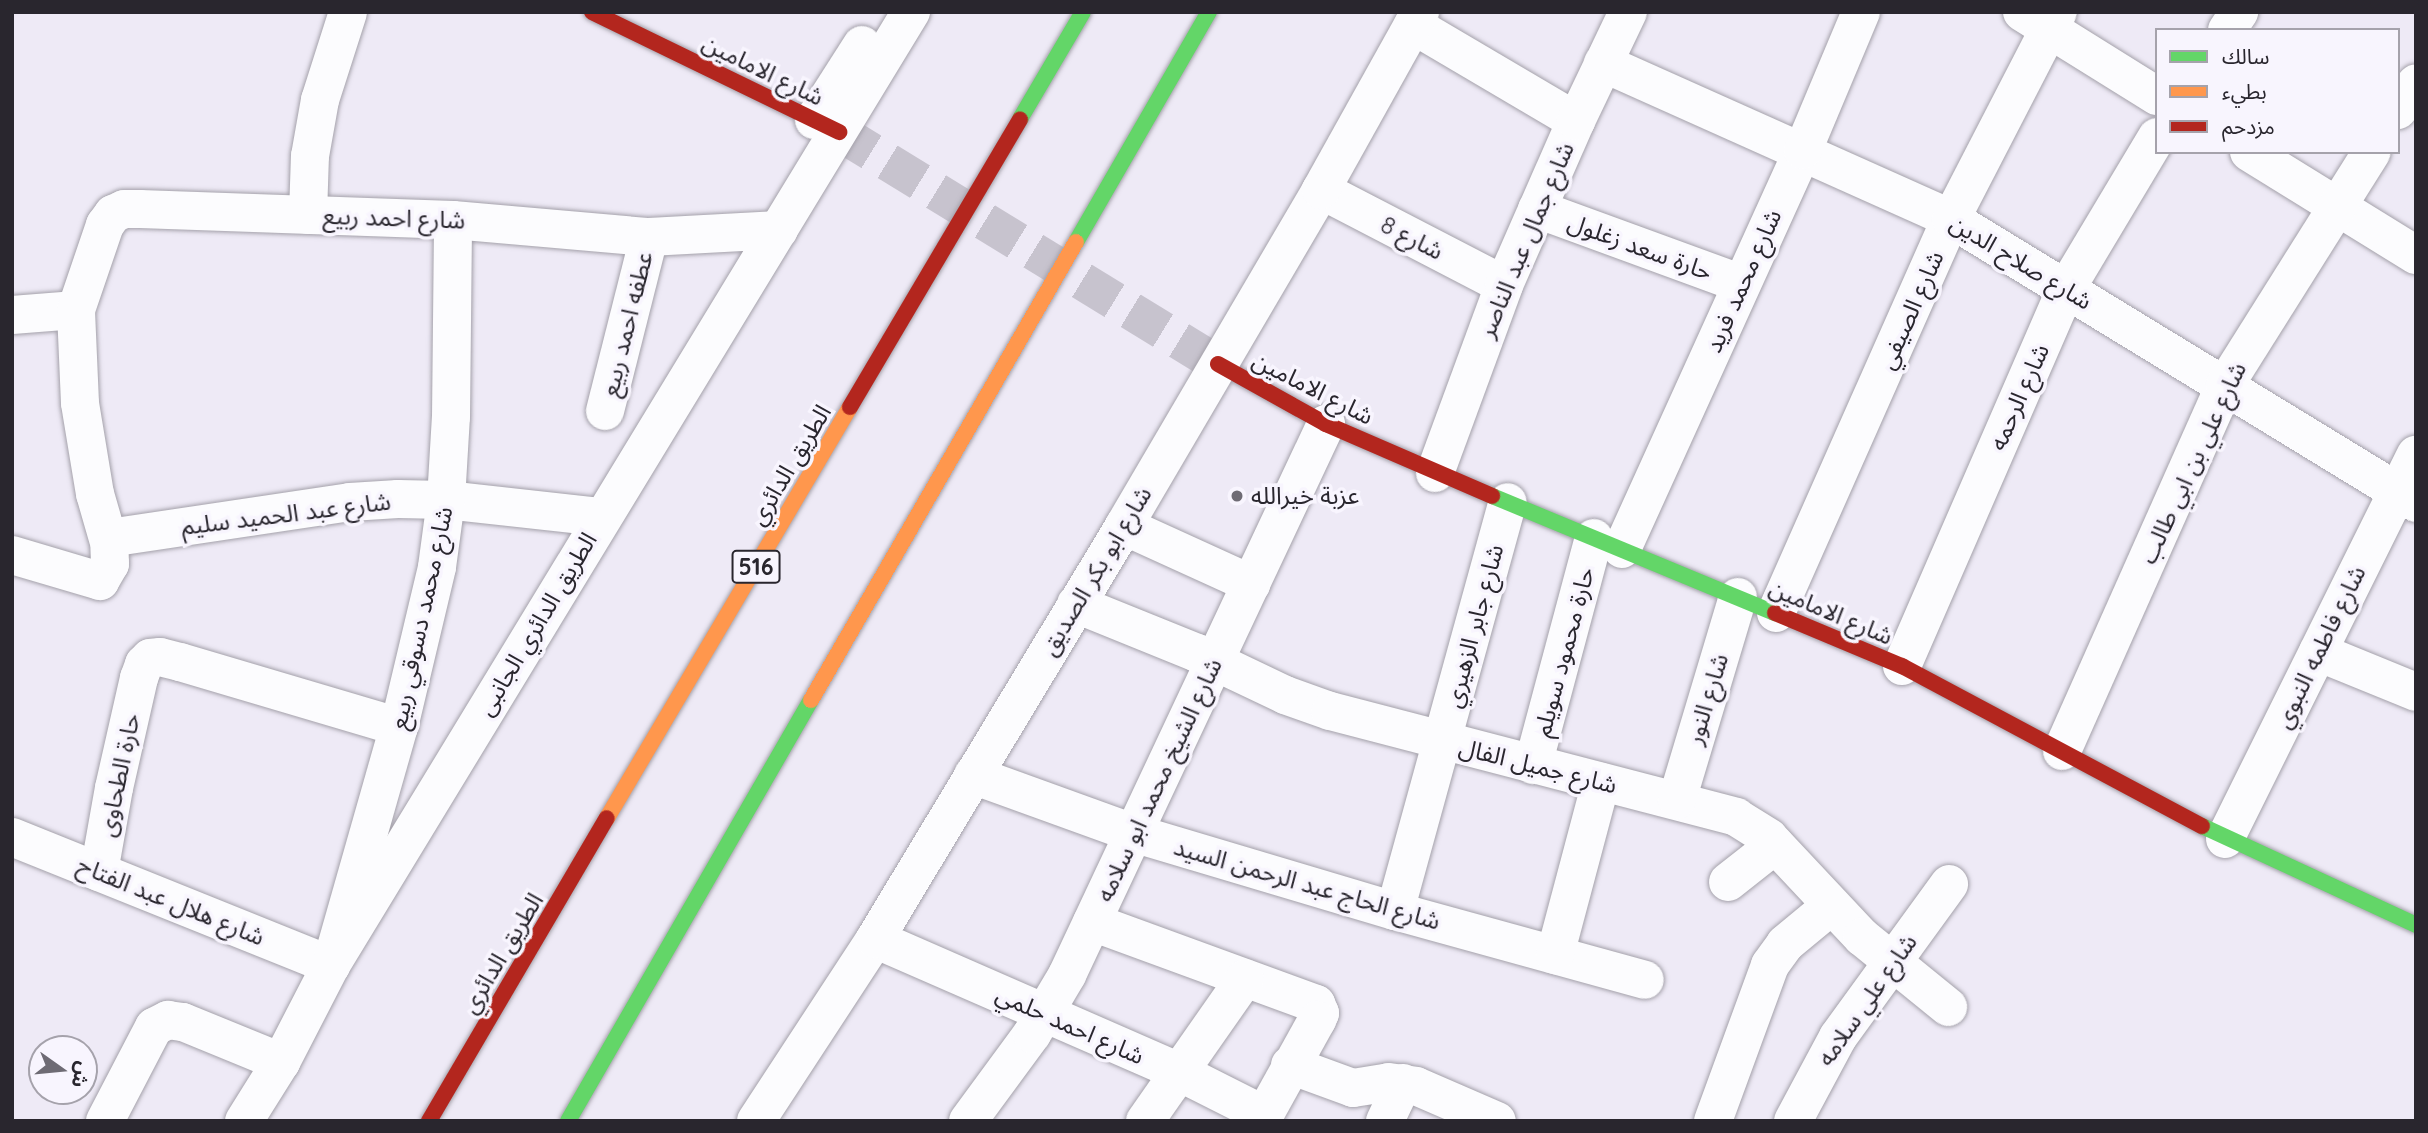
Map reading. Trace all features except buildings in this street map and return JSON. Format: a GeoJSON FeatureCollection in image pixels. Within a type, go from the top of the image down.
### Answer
{"type":"FeatureCollection","features":[{"type":"Feature","properties":{"kind":"main road","name":"الطريق الدائري"},"geometry":{"type":"LineString","coordinates":[[429,1121],[1083,12]]}},
{"type":"Feature","properties":{"kind":"main road"},"geometry":{"type":"LineString","coordinates":[[568,1121],[1209,12]]}},
{"type":"Feature","properties":{"kind":"main road","name":"شارع الامامين"},"geometry":{"type":"LineString","coordinates":[[604,15],[827,126]]}},
{"type":"Feature","properties":{"kind":"main road","name":"شارع الامامين"},"geometry":{"type":"LineString","coordinates":[[1218,364],[1326,424],[1902,666],[2225,839],[2416,925]]}},
{"type":"Feature","properties":{"kind":"street"},"geometry":{"type":"LineString","coordinates":[[308,215],[310,156],[320,100],[332,53],[348,12]]}},
{"type":"Feature","properties":{"kind":"street"},"geometry":{"type":"LineString","coordinates":[[827,126],[884,12]]}},
{"type":"Feature","properties":{"kind":"street"},"geometry":{"type":"LineString","coordinates":[[827,126],[911,12]]}},
{"type":"Feature","properties":{"kind":"street","name":"شارع جمال عبد الناصر"},"geometry":{"type":"LineString","coordinates":[[1435,472],[1504,285],[1576,121],[1628,12]]}},
{"type":"Feature","properties":{"kind":"street","name":"شارع محمد فريد"},"geometry":{"type":"LineString","coordinates":[[1608,544],[1742,284],[1861,12]]}},
{"type":"Feature","properties":{"kind":"street"},"geometry":{"type":"LineString","coordinates":[[2228,28],[2239,12]]}},
{"type":"Feature","properties":{"kind":"street"},"geometry":{"type":"LineString","coordinates":[[2042,17],[2155,95]]}},
{"type":"Feature","properties":{"kind":"street","name":"شارع الصيفي"},"geometry":{"type":"LineString","coordinates":[[1776,613],[2042,17]]}},
{"type":"Feature","properties":{"kind":"street"},"geometry":{"type":"LineString","coordinates":[[1417,19],[1576,121]]}},
{"type":"Feature","properties":{"kind":"street","name":"شارع ابو بكر الصديق"},"geometry":{"type":"LineString","coordinates":[[762,1119],[875,939],[1124,526],[1321,190],[1417,19]]}},
{"type":"Feature","properties":{"kind":"street","name":"شارع صلاح الدين"},"geometry":{"type":"LineString","coordinates":[[1603,63],[1951,219],[2407,497]]}},
{"type":"Feature","properties":{"kind":"street"},"geometry":{"type":"LineString","coordinates":[[2400,107],[2416,83]]}},
{"type":"Feature","properties":{"kind":"street","name":"الطريق الدائري الجانبى"},"geometry":{"type":"LineString","coordinates":[[244,1121],[281,1062],[331,965],[601,517],[779,230],[827,126]]}},
{"type":"Feature","properties":{"kind":"street","name":"شارع الرحمه"},"geometry":{"type":"LineString","coordinates":[[1902,666],[2066,289],[2155,140]]}},
{"type":"Feature","properties":{"kind":"street"},"geometry":{"type":"LineString","coordinates":[[2252,154],[2416,255]]}},
{"type":"Feature","properties":{"kind":"street","name":"شارع علي بن ابي طالب"},"geometry":{"type":"LineString","coordinates":[[2062,751],[2225,385],[2371,154]]}},
{"type":"Feature","properties":{"kind":"street","name":"شارع 8"},"geometry":{"type":"LineString","coordinates":[[1321,190],[1504,285]]}},
{"type":"Feature","properties":{"kind":"street","name":"شارع احمد ربيع"},"geometry":{"type":"LineString","coordinates":[[76,310],[105,225],[113,214],[124,209],[453,220],[649,237],[779,230]]}},
{"type":"Feature","properties":{"kind":"street","name":"حارة سعد زغلول"},"geometry":{"type":"LineString","coordinates":[[1537,209],[1742,284]]}},
{"type":"Feature","properties":{"kind":"street","name":"شارع محمد دسوقي ربيع"},"geometry":{"type":"LineString","coordinates":[[331,965],[399,727],[436,567],[446,500],[454,360],[453,220]]}},
{"type":"Feature","properties":{"kind":"street","name":"عطفه احمد ربيع"},"geometry":{"type":"LineString","coordinates":[[605,411],[649,237]]}},
{"type":"Feature","properties":{"kind":"street"},"geometry":{"type":"LineString","coordinates":[[12,315],[76,310],[80,403],[96,494],[108,539],[110,564],[106,575],[100,581],[12,555]]}},
{"type":"Feature","properties":{"kind":"street","name":"شارع الشيخ محمد ابو سلامه"},"geometry":{"type":"LineString","coordinates":[[968,1121],[1045,1015],[1092,922],[1326,424]]}},
{"type":"Feature","properties":{"kind":"street","name":"شارع فاطمه النبوي"},"geometry":{"type":"LineString","coordinates":[[2225,839],[2318,652],[2407,497],[2416,455]]}},
{"type":"Feature","properties":{"kind":"street","name":"شارع عبد الحميد سليم"},"geometry":{"type":"LineString","coordinates":[[108,539],[350,502],[398,499],[446,500],[601,517]]}},
{"type":"Feature","properties":{"kind":"street","name":"شارع جابر الزهيري"},"geometry":{"type":"LineString","coordinates":[[1395,911],[1508,502]]}},
{"type":"Feature","properties":{"kind":"street"},"geometry":{"type":"LineString","coordinates":[[1124,526],[1251,583]]}},
{"type":"Feature","properties":{"kind":"street","name":"حارة محمود سويلم"},"geometry":{"type":"LineString","coordinates":[[1533,765],[1608,544]]}},
{"type":"Feature","properties":{"kind":"street","name":"شارع النور"},"geometry":{"type":"LineString","coordinates":[[1676,800],[1738,597]]}},
{"type":"Feature","properties":{"kind":"street","name":"شارع جميل الفال"},"geometry":{"type":"LineString","coordinates":[[1076,604],[1307,703],[1442,742],[1737,817],[1755,827],[1775,845],[1830,906],[1892,962],[1948,1007]]}},
{"type":"Feature","properties":{"kind":"street"},"geometry":{"type":"LineString","coordinates":[[2318,652],[2416,692]]}},
{"type":"Feature","properties":{"kind":"street","name":"حارة الطحاوى"},"geometry":{"type":"LineString","coordinates":[[99,872],[114,788],[139,678],[144,664],[150,658],[160,657],[399,727]]}},
{"type":"Feature","properties":{"kind":"street","name":"شارع الحاج عبد الرحمن السيد"},"geometry":{"type":"LineString","coordinates":[[973,775],[1133,833],[1395,911],[1645,980]]}},
{"type":"Feature","properties":{"kind":"street"},"geometry":{"type":"LineString","coordinates":[[1555,955],[1601,782]]}},
{"type":"Feature","properties":{"kind":"street","name":"شارع هلال عبد الفتاح"},"geometry":{"type":"LineString","coordinates":[[12,837],[331,965]]}},
{"type":"Feature","properties":{"kind":"street"},"geometry":{"type":"LineString","coordinates":[[1728,883],[1775,845]]}},
{"type":"Feature","properties":{"kind":"street","name":"شارع علي سلامه"},"geometry":{"type":"LineString","coordinates":[[1793,1121],[1838,1037],[1949,884]]}},
{"type":"Feature","properties":{"kind":"street"},"geometry":{"type":"LineString","coordinates":[[1713,1121],[1770,965],[1785,944],[1830,906]]}},
{"type":"Feature","properties":{"kind":"street"},"geometry":{"type":"LineString","coordinates":[[1092,922],[1318,1007],[1317,1020],[1262,1118]]}},
{"type":"Feature","properties":{"kind":"street","name":"شارع احمد حلمي"},"geometry":{"type":"LineString","coordinates":[[875,939],[1180,1072],[1262,1118]]}},
{"type":"Feature","properties":{"kind":"street"},"geometry":{"type":"LineString","coordinates":[[1145,1121],[1245,978]]}},
{"type":"Feature","properties":{"kind":"street"},"geometry":{"type":"LineString","coordinates":[[105,1121],[154,1027],[168,1020],[183,1021],[281,1062]]}},
{"type":"Feature","properties":{"kind":"street"},"geometry":{"type":"LineString","coordinates":[[1290,1065],[1353,1088],[1403,1083],[1497,1121]]}},
{"type":"Feature","properties":{"kind":"street"},"geometry":{"type":"LineString","coordinates":[[1385,1121],[1403,1083]]}},
{"type":"Feature","properties":{"kind":"tunnel"},"geometry":{"type":"LineString","coordinates":[[839,132],[1218,364]]}},
{"type":"Feature","properties":{"kind":"traffic: fast"},"geometry":{"type":"LineString","coordinates":[[1020,119],[1083,12]]}},
{"type":"Feature","properties":{"kind":"traffic: fast"},"geometry":{"type":"LineString","coordinates":[[1076,242],[1209,12]]}},
{"type":"Feature","properties":{"kind":"traffic: fast"},"geometry":{"type":"LineString","coordinates":[[1492,496],[1775,613]]}},
{"type":"Feature","properties":{"kind":"traffic: fast"},"geometry":{"type":"LineString","coordinates":[[568,1121],[811,700]]}},
{"type":"Feature","properties":{"kind":"traffic: fast"},"geometry":{"type":"LineString","coordinates":[[2202,826],[2416,925]]}},
{"type":"Feature","properties":{"kind":"traffic: slow"},"geometry":{"type":"LineString","coordinates":[[811,700],[1076,242]]}},
{"type":"Feature","properties":{"kind":"traffic: slow"},"geometry":{"type":"LineString","coordinates":[[607,818],[850,407]]}},
{"type":"Feature","properties":{"kind":"traffic: jam"},"geometry":{"type":"LineString","coordinates":[[592,12],[839,132]]}},
{"type":"Feature","properties":{"kind":"traffic: jam"},"geometry":{"type":"LineString","coordinates":[[850,407],[1020,119]]}},
{"type":"Feature","properties":{"kind":"traffic: jam"},"geometry":{"type":"LineString","coordinates":[[1218,364],[1326,424],[1492,496]]}},
{"type":"Feature","properties":{"kind":"traffic: jam"},"geometry":{"type":"LineString","coordinates":[[1775,613],[1902,666],[2202,826]]}},
{"type":"Feature","properties":{"kind":"traffic: jam"},"geometry":{"type":"LineString","coordinates":[[429,1121],[607,818]]}},
{"type":"Feature","properties":{"kind":"place","name":"عزبة خيرالله"},"geometry":{"type":"Point","coordinates":[1237,496]}}]}
